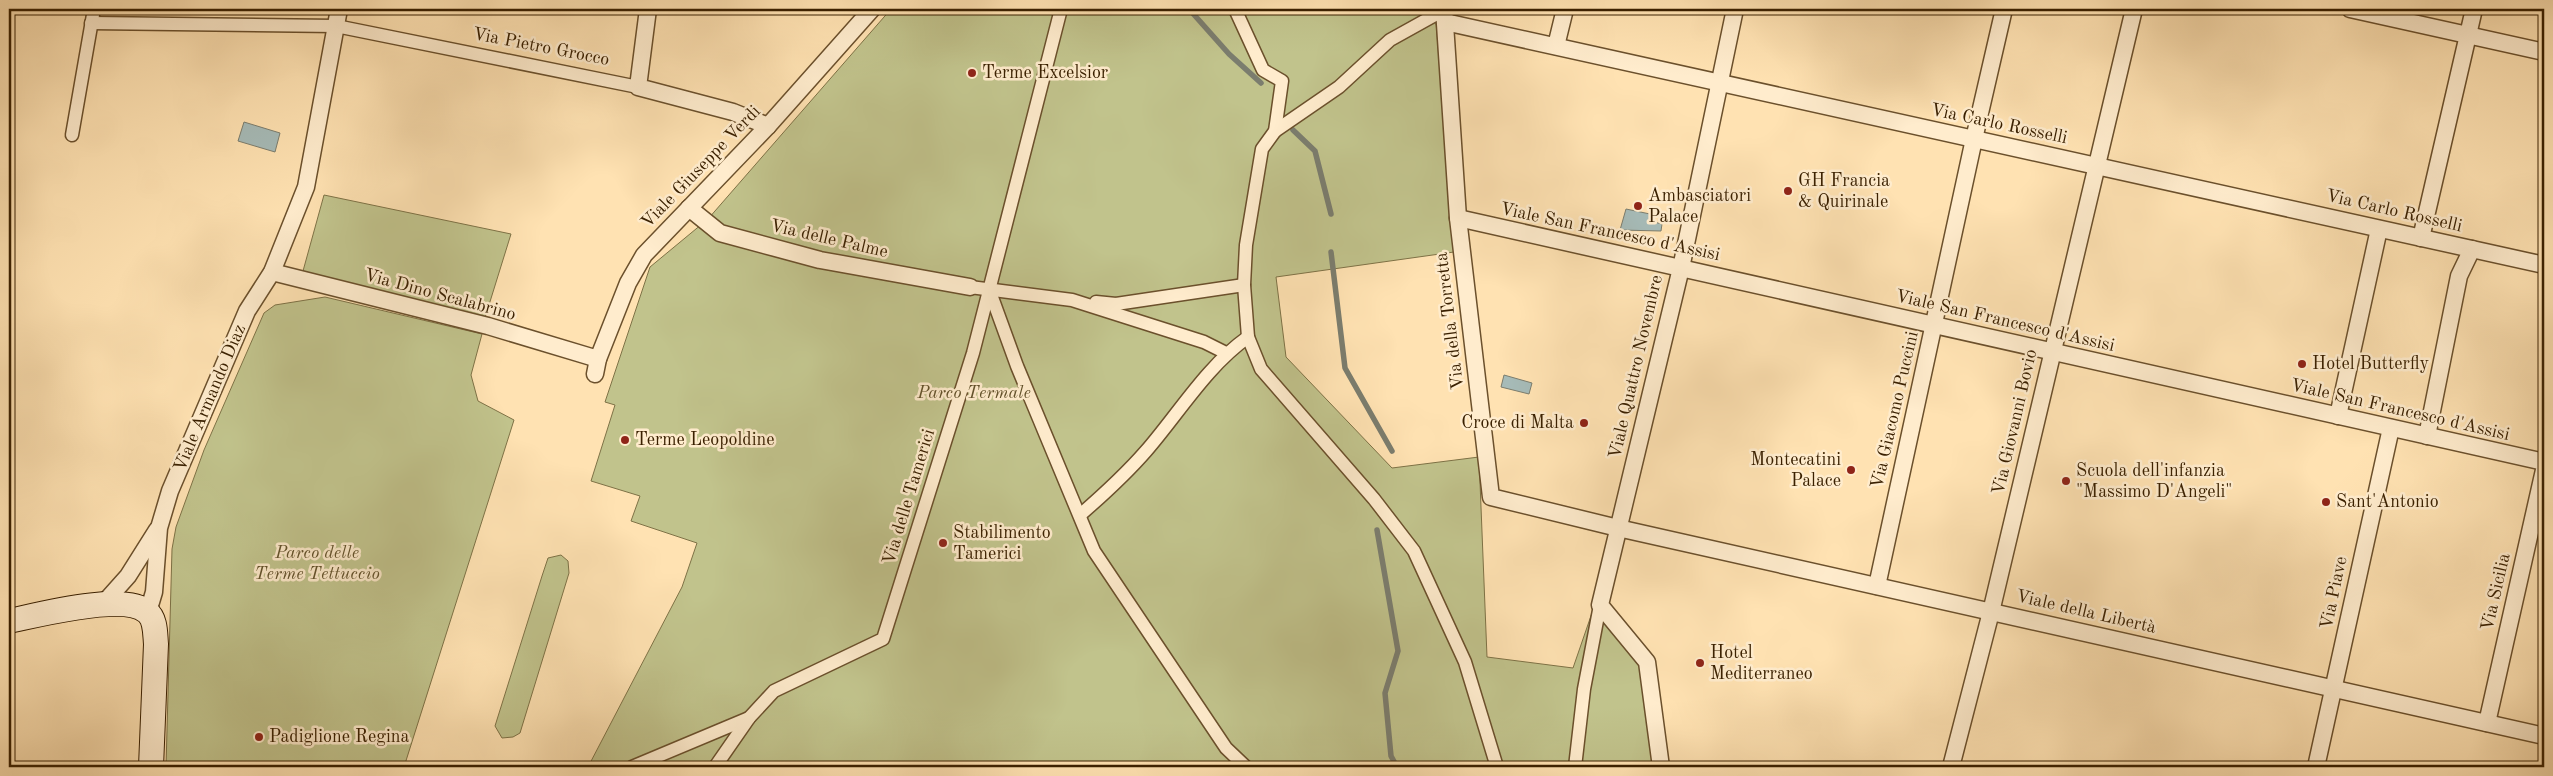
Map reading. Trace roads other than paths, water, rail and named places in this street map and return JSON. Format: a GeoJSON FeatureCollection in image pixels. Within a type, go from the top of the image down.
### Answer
{"type":"FeatureCollection","features":[{"type":"Feature","properties":{"kind":"main road"},"geometry":{"type":"LineString","coordinates":[[9,621],[103,604],[130,604],[148,612],[155,627],[156,644],[152,767]]}},
{"type":"Feature","properties":{"kind":"street"},"geometry":{"type":"LineString","coordinates":[[72,135],[94,9]]}},
{"type":"Feature","properties":{"kind":"street","name":"Viale Armando Diaz"},"geometry":{"type":"LineString","coordinates":[[148,612],[154,592],[159,528],[170,491],[247,311],[272,272],[306,187],[339,9]]}},
{"type":"Feature","properties":{"kind":"street"},"geometry":{"type":"LineString","coordinates":[[638,87],[648,9]]}},
{"type":"Feature","properties":{"kind":"street","name":"Viale Giuseppe Verdi"},"geometry":{"type":"LineString","coordinates":[[596,367],[628,283],[644,255],[768,126],[872,9]]}},
{"type":"Feature","properties":{"kind":"street","name":"Via delle Tamerici"},"geometry":{"type":"LineString","coordinates":[[714,767],[749,718],[774,691],[883,639],[973,354],[1061,9]]}},
{"type":"Feature","properties":{"kind":"street"},"geometry":{"type":"LineString","coordinates":[[1236,9],[1263,70],[1282,81],[1275,131]]}},
{"type":"Feature","properties":{"kind":"street"},"geometry":{"type":"LineString","coordinates":[[1556,46],[1565,9]]}},
{"type":"Feature","properties":{"kind":"street","name":"Viale Quattro Novembre"},"geometry":{"type":"LineString","coordinates":[[1600,605],[1681,268],[1734,9]]}},
{"type":"Feature","properties":{"kind":"street","name":"Via Giacomo Puccini"},"geometry":{"type":"LineString","coordinates":[[1877,586],[2004,9]]}},
{"type":"Feature","properties":{"kind":"street","name":"Via Giovanni Bovio"},"geometry":{"type":"LineString","coordinates":[[1951,767],[1991,612],[2134,9]]}},
{"type":"Feature","properties":{"kind":"street"},"geometry":{"type":"LineString","coordinates":[[2350,9],[2544,52]]}},
{"type":"Feature","properties":{"kind":"street"},"geometry":{"type":"LineString","coordinates":[[2421,238],[2474,9]]}},
{"type":"Feature","properties":{"kind":"street"},"geometry":{"type":"LineString","coordinates":[[1444,13],[1390,40],[1339,87],[1275,131],[1262,149],[1246,245],[1244,285],[1248,337],[1261,369],[1374,500],[1414,551],[1465,662],[1497,767]]}},
{"type":"Feature","properties":{"kind":"street","name":"Via Carlo Rosselli"},"geometry":{"type":"LineString","coordinates":[[1444,13],[1556,46],[2544,265]]}},
{"type":"Feature","properties":{"kind":"street","name":"Via della Torretta"},"geometry":{"type":"LineString","coordinates":[[1444,13],[1458,218],[1491,497],[1618,528]]}},
{"type":"Feature","properties":{"kind":"street","name":"Via Pietro Grocco"},"geometry":{"type":"LineString","coordinates":[[91,23],[336,26],[638,87],[733,112],[768,126]]}},
{"type":"Feature","properties":{"kind":"street","name":"Via delle Palme"},"geometry":{"type":"LineString","coordinates":[[690,208],[720,233],[820,260],[970,287]]}},
{"type":"Feature","properties":{"kind":"street","name":"Viale San Francesco d'Assisi"},"geometry":{"type":"LineString","coordinates":[[1458,218],[2052,353],[2544,462]]}},
{"type":"Feature","properties":{"kind":"street"},"geometry":{"type":"LineString","coordinates":[[2338,416],[2379,229]]}},
{"type":"Feature","properties":{"kind":"street"},"geometry":{"type":"LineString","coordinates":[[2427,436],[2450,330],[2459,276],[2472,249]]}},
{"type":"Feature","properties":{"kind":"street","name":"Via Dino Scalabrino"},"geometry":{"type":"LineString","coordinates":[[272,272],[488,326],[596,367]]}},
{"type":"Feature","properties":{"kind":"street"},"geometry":{"type":"LineString","coordinates":[[970,287],[1013,294],[1116,304],[1244,285]]}},
{"type":"Feature","properties":{"kind":"street"},"geometry":{"type":"LineString","coordinates":[[989,289],[1017,366],[1094,551],[1226,748],[1246,767]]}},
{"type":"Feature","properties":{"kind":"street"},"geometry":{"type":"LineString","coordinates":[[1072,300],[1204,342],[1226,353]]}},
{"type":"Feature","properties":{"kind":"street"},"geometry":{"type":"LineString","coordinates":[[1080,515],[1105,493],[1145,452],[1226,353],[1248,337]]}},
{"type":"Feature","properties":{"kind":"street","name":"Via Piave"},"geometry":{"type":"LineString","coordinates":[[2316,767],[2391,428]]}},
{"type":"Feature","properties":{"kind":"street","name":"Via Sicilia"},"geometry":{"type":"LineString","coordinates":[[2487,723],[2544,470]]}},
{"type":"Feature","properties":{"kind":"street","name":"Viale Armando Diaz"},"geometry":{"type":"LineString","coordinates":[[103,604],[128,576],[159,528]]}},
{"type":"Feature","properties":{"kind":"street","name":"Viale della Libertà"},"geometry":{"type":"LineString","coordinates":[[1618,528],[2544,736]]}},
{"type":"Feature","properties":{"kind":"street"},"geometry":{"type":"LineString","coordinates":[[1575,767],[1584,689],[1600,605]]}},
{"type":"Feature","properties":{"kind":"street"},"geometry":{"type":"LineString","coordinates":[[1600,605],[1647,662],[1661,767]]}},
{"type":"Feature","properties":{"kind":"street"},"geometry":{"type":"LineString","coordinates":[[632,767],[749,718]]}},
{"type":"Feature","properties":{"kind":"waterway"},"geometry":{"type":"LineString","coordinates":[[1189,9],[1229,54],[1261,83]]}},
{"type":"Feature","properties":{"kind":"waterway"},"geometry":{"type":"LineString","coordinates":[[1293,130],[1315,151],[1331,214]]}},
{"type":"Feature","properties":{"kind":"waterway"},"geometry":{"type":"LineString","coordinates":[[1331,252],[1345,368],[1392,451]]}},
{"type":"Feature","properties":{"kind":"waterway"},"geometry":{"type":"LineString","coordinates":[[1377,530],[1398,651],[1385,693],[1391,756],[1397,767]]}},
{"type":"Feature","properties":{"kind":"place","name":"Terme Excelsior"},"geometry":{"type":"Point","coordinates":[972,73]}},
{"type":"Feature","properties":{"kind":"place","name":"GH Francia & Quirinale"},"geometry":{"type":"Point","coordinates":[1788,191]}},
{"type":"Feature","properties":{"kind":"place","name":"Ambasciatori Palace"},"geometry":{"type":"Point","coordinates":[1638,206]}},
{"type":"Feature","properties":{"kind":"place","name":"Hotel Butterfly"},"geometry":{"type":"Point","coordinates":[2302,364]}},
{"type":"Feature","properties":{"kind":"place","name":"Croce di Malta"},"geometry":{"type":"Point","coordinates":[1584,423]}},
{"type":"Feature","properties":{"kind":"place","name":"Terme Leopoldine"},"geometry":{"type":"Point","coordinates":[625,440]}},
{"type":"Feature","properties":{"kind":"place","name":"Montecatini Palace"},"geometry":{"type":"Point","coordinates":[1851,470]}},
{"type":"Feature","properties":{"kind":"place","name":"Scuola dell'infanzia \"Massimo D'Angeli\""},"geometry":{"type":"Point","coordinates":[2066,481]}},
{"type":"Feature","properties":{"kind":"place","name":"Sant'Antonio"},"geometry":{"type":"Point","coordinates":[2326,502]}},
{"type":"Feature","properties":{"kind":"place","name":"Stabilimento Tamerici"},"geometry":{"type":"Point","coordinates":[943,543]}},
{"type":"Feature","properties":{"kind":"place","name":"Hotel Mediterraneo"},"geometry":{"type":"Point","coordinates":[1700,663]}},
{"type":"Feature","properties":{"kind":"place","name":"Padiglione Regina"},"geometry":{"type":"Point","coordinates":[259,737]}},
{"type":"Feature","properties":{"kind":"park label","name":"Parco Termale"},"geometry":{"type":"Point","coordinates":[974,393]}},
{"type":"Feature","properties":{"kind":"park label","name":"Parco delle Terme Tettuccio"},"geometry":{"type":"Point","coordinates":[317,563]}}]}
